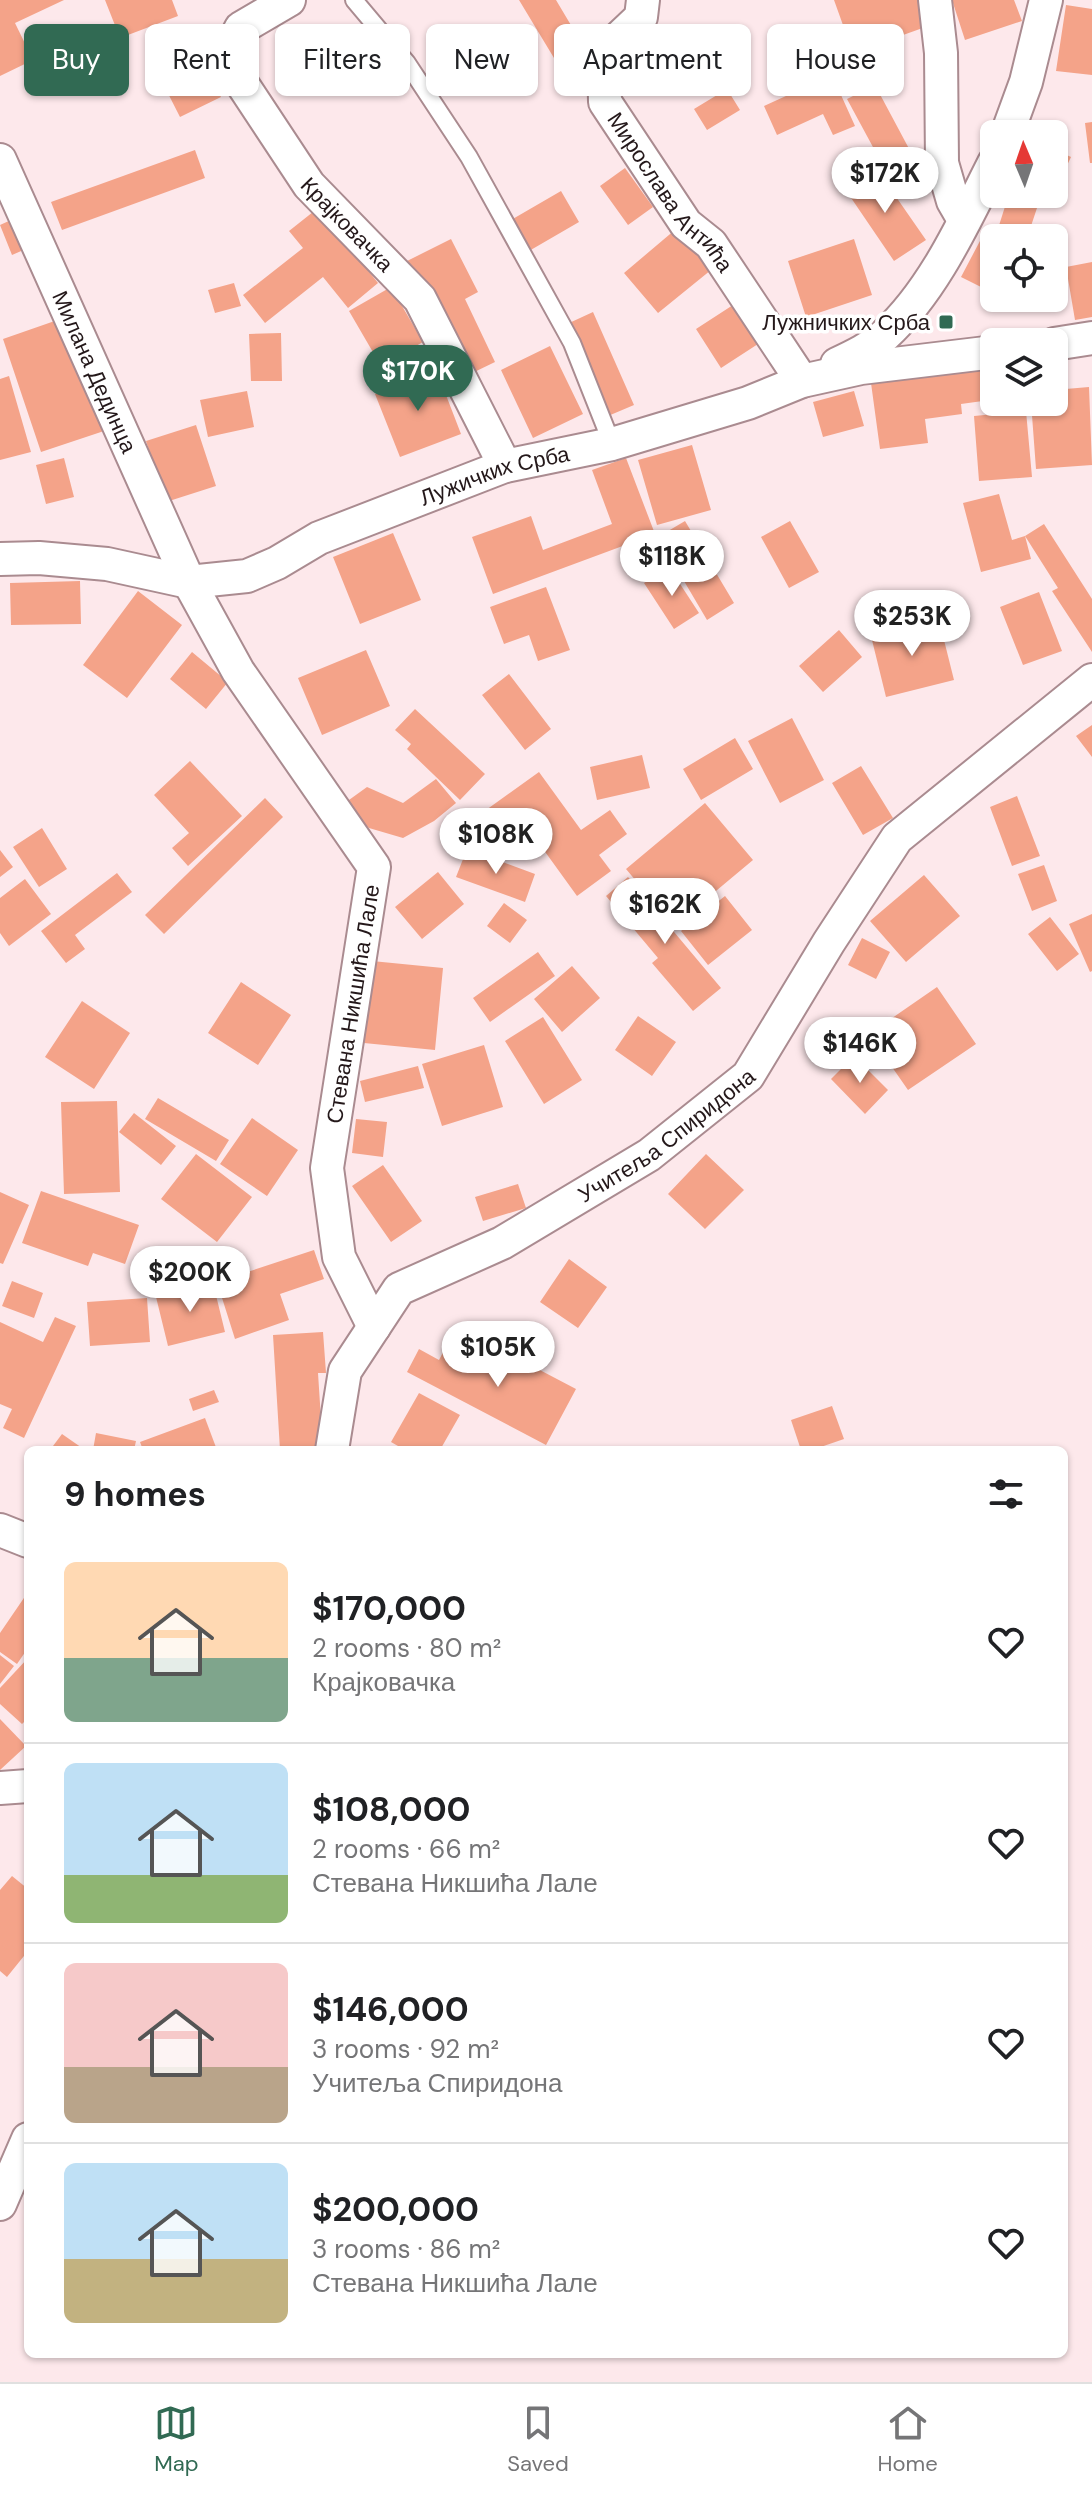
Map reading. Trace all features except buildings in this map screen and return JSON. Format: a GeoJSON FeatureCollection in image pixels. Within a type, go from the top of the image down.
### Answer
{"type":"FeatureCollection","features":[{"type":"Feature","properties":{"kind":"street","name":"Крајковачка"},"geometry":{"type":"LineString","coordinates":[[289,0],[241,28],[232,45],[235,73],[309,185],[420,299],[505,466]]}},
{"type":"Feature","properties":{"kind":"street","name":"Мирослава Антића"},"geometry":{"type":"LineString","coordinates":[[643,0],[641,17],[604,52],[605,102],[686,224],[711,244],[802,381]]}},
{"type":"Feature","properties":{"kind":"street"},"geometry":{"type":"LineString","coordinates":[[935,0],[941,53],[942,163],[953,201],[964,220]]}},
{"type":"Feature","properties":{"kind":"street"},"geometry":{"type":"LineString","coordinates":[[1012,120],[1026,82],[1046,0]]}},
{"type":"Feature","properties":{"kind":"street","name":"Милана Дединца"},"geometry":{"type":"LineString","coordinates":[[0,160],[189,582]]}},
{"type":"Feature","properties":{"kind":"street"},"geometry":{"type":"LineString","coordinates":[[802,381],[858,354],[885,335],[934,273],[980,190]]}},
{"type":"Feature","properties":{"kind":"street"},"geometry":{"type":"LineString","coordinates":[[1068,342],[1092,338]]}},
{"type":"Feature","properties":{"kind":"street","name":"Лужичких Срба"},"geometry":{"type":"LineString","coordinates":[[0,559],[39,558],[107,564],[189,582],[247,576],[277,563],[319,538],[505,466],[612,444],[748,403],[802,381],[861,368],[980,354]]}},
{"type":"Feature","properties":{"kind":"street","name":"Стевана Никшића Лале"},"geometry":{"type":"LineString","coordinates":[[189,582],[238,671],[374,867],[327,1168],[339,1257],[374,1327]]}},
{"type":"Feature","properties":{"kind":"street","name":"Учитеља Спиридона"},"geometry":{"type":"LineString","coordinates":[[333,1446],[345,1371],[399,1289],[502,1243],[649,1155],[748,1076],[829,942],[897,838],[1092,680]]}},
{"type":"Feature","properties":{"kind":"street"},"geometry":{"type":"LineString","coordinates":[[0,1530],[24,1539]]}},
{"type":"Feature","properties":{"kind":"street"},"geometry":{"type":"LineString","coordinates":[[0,1788],[24,1786]]}},
{"type":"Feature","properties":{"kind":"street"},"geometry":{"type":"LineString","coordinates":[[0,2204],[24,2148]]}},
{"type":"Feature","properties":{"kind":"lane"},"geometry":{"type":"LineString","coordinates":[[354,0],[407,63],[469,157],[572,343],[612,444]]}},
{"type":"Feature","properties":{"kind":"place","name":"Лужничких Срба"},"geometry":{"type":"Point","coordinates":[946,322]}}]}
